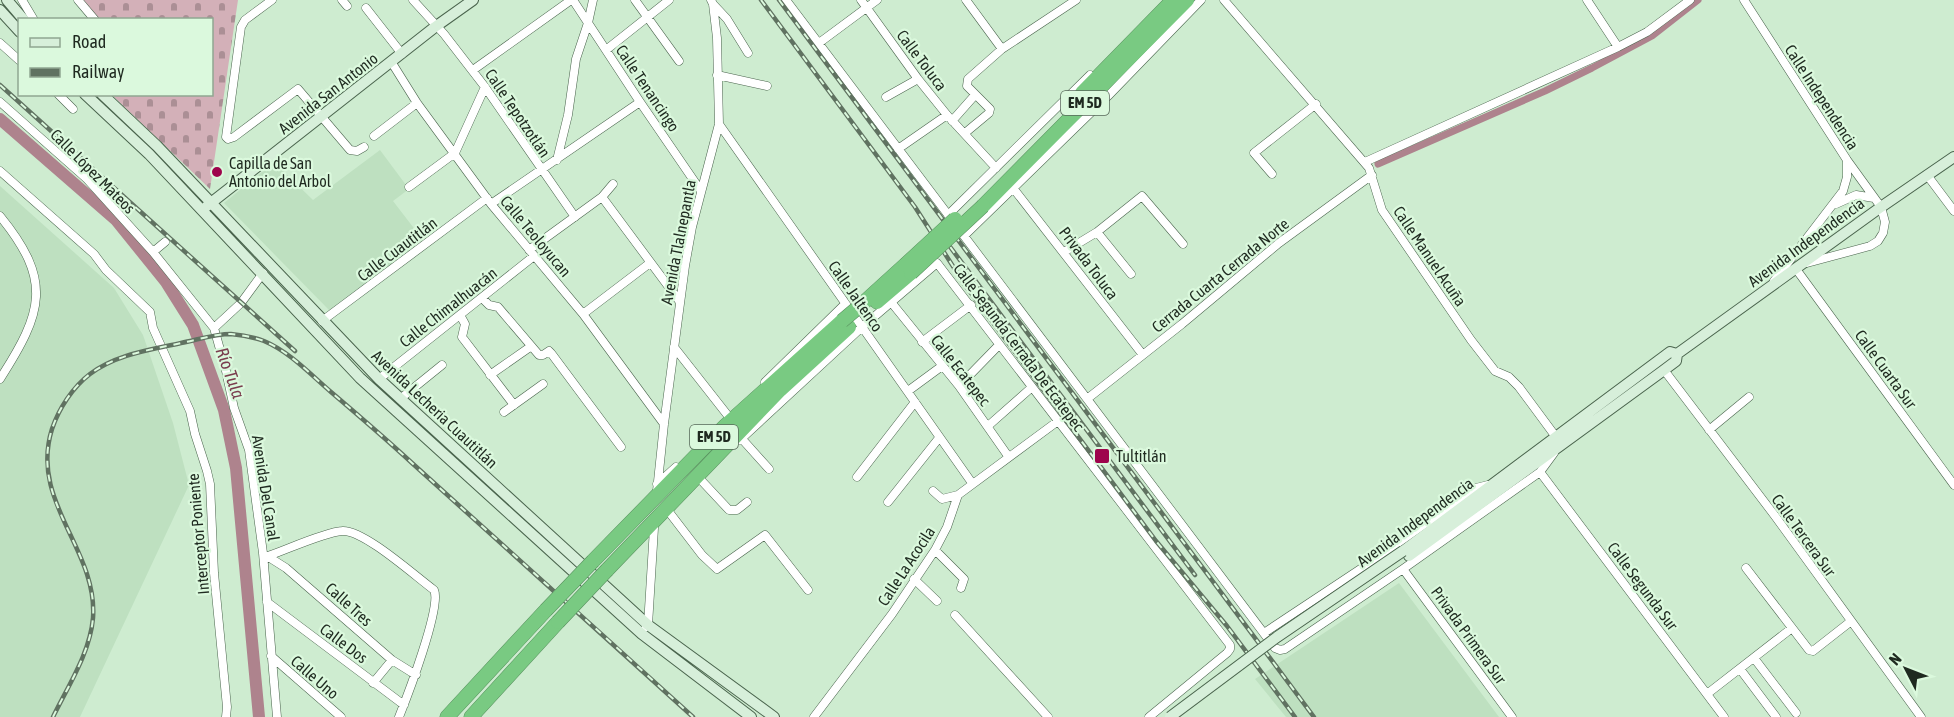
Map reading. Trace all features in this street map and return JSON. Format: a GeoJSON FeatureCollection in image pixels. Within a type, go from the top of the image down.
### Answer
{"type":"FeatureCollection","features":[{"type":"Feature","properties":{"kind":"highway","name":"EM 5D"},"geometry":{"type":"LineString","coordinates":[[980,203],[1173,0]]}},
{"type":"Feature","properties":{"kind":"highway","name":"EM 5D"},"geometry":{"type":"LineString","coordinates":[[471,717],[607,570],[780,390],[851,325],[864,308],[980,203],[1187,0]]}},
{"type":"Feature","properties":{"kind":"highway","name":"EM 5D"},"geometry":{"type":"LineString","coordinates":[[447,717],[546,610],[726,426],[851,325]]}},
{"type":"Feature","properties":{"kind":"main road"},"geometry":{"type":"LineString","coordinates":[[8,0],[22,18]]}},
{"type":"Feature","properties":{"kind":"main road","name":"Avenida San Antonio"},"geometry":{"type":"LineString","coordinates":[[203,210],[435,27],[473,0]]}},
{"type":"Feature","properties":{"kind":"main road"},"geometry":{"type":"LineString","coordinates":[[0,10],[18,30]]}},
{"type":"Feature","properties":{"kind":"main road","name":"Avenida Lecheria Cuautitlán"},"geometry":{"type":"LineString","coordinates":[[88,96],[203,210],[360,378],[645,629],[751,717]]}},
{"type":"Feature","properties":{"kind":"main road","name":"Avenida Lecheria Cuautitlán"},"geometry":{"type":"LineString","coordinates":[[104,96],[212,202],[379,379],[645,629],[774,717]]}},
{"type":"Feature","properties":{"kind":"main road","name":"Avenida Independencia"},"geometry":{"type":"LineString","coordinates":[[1170,717],[1276,637],[1406,554],[1495,483],[1664,370],[1676,361],[1677,354],[1799,266],[1877,202],[1952,162]]}},
{"type":"Feature","properties":{"kind":"main road","name":"Avenida Independencia"},"geometry":{"type":"LineString","coordinates":[[1181,717],[1280,642],[1406,554],[1558,442],[1670,352],[1677,354]]}},
{"type":"Feature","properties":{"kind":"street"},"geometry":{"type":"LineString","coordinates":[[33,18],[25,3],[36,0]]}},
{"type":"Feature","properties":{"kind":"street"},"geometry":{"type":"LineString","coordinates":[[78,0],[93,18]]}},
{"type":"Feature","properties":{"kind":"street"},"geometry":{"type":"LineString","coordinates":[[272,0],[245,20],[241,27],[226,133],[228,139],[234,137],[296,90],[301,92],[350,150],[357,151],[364,147]]}},
{"type":"Feature","properties":{"kind":"street"},"geometry":{"type":"LineString","coordinates":[[413,0],[435,27]]}},
{"type":"Feature","properties":{"kind":"street"},"geometry":{"type":"LineString","coordinates":[[473,70],[572,0]]}},
{"type":"Feature","properties":{"kind":"street","name":"Calle Tenancingo"},"geometry":{"type":"LineString","coordinates":[[572,0],[701,191]]}},
{"type":"Feature","properties":{"kind":"street"},"geometry":{"type":"LineString","coordinates":[[557,160],[568,115],[576,58],[593,0]]}},
{"type":"Feature","properties":{"kind":"street"},"geometry":{"type":"LineString","coordinates":[[635,0],[678,61]]}},
{"type":"Feature","properties":{"kind":"street"},"geometry":{"type":"LineString","coordinates":[[606,50],[669,0]]}},
{"type":"Feature","properties":{"kind":"street"},"geometry":{"type":"LineString","coordinates":[[786,0],[1275,648],[1285,649],[1540,472],[1558,442]]}},
{"type":"Feature","properties":{"kind":"street","name":"Calle Toluca"},"geometry":{"type":"LineString","coordinates":[[861,0],[918,79],[964,133]]}},
{"type":"Feature","properties":{"kind":"street"},"geometry":{"type":"LineString","coordinates":[[819,43],[878,0]]}},
{"type":"Feature","properties":{"kind":"street"},"geometry":{"type":"LineString","coordinates":[[966,0],[1002,49]]}},
{"type":"Feature","properties":{"kind":"street"},"geometry":{"type":"LineString","coordinates":[[996,168],[964,133],[989,113],[990,109],[975,95],[966,82],[1002,49],[1076,0]]}},
{"type":"Feature","properties":{"kind":"street"},"geometry":{"type":"LineString","coordinates":[[948,215],[1167,0]]}},
{"type":"Feature","properties":{"kind":"street"},"geometry":{"type":"LineString","coordinates":[[964,236],[1108,96],[1201,0]]}},
{"type":"Feature","properties":{"kind":"street","name":"Calle Manuel Acuña"},"geometry":{"type":"LineString","coordinates":[[1224,0],[1365,162],[1372,175],[1382,210],[1471,340],[1495,370],[1509,377],[1519,387],[1558,442]]}},
{"type":"Feature","properties":{"kind":"street"},"geometry":{"type":"LineString","coordinates":[[1587,0],[1618,47]]}},
{"type":"Feature","properties":{"kind":"street"},"geometry":{"type":"LineString","coordinates":[[1365,162],[1618,47],[1647,32],[1690,0]]}},
{"type":"Feature","properties":{"kind":"street","name":"Calle Independencia"},"geometry":{"type":"LineString","coordinates":[[1744,0],[1877,202]]}},
{"type":"Feature","properties":{"kind":"street"},"geometry":{"type":"LineString","coordinates":[[712,2],[727,19],[748,53]]}},
{"type":"Feature","properties":{"kind":"street","name":"Avenida Tlalnepantla"},"geometry":{"type":"LineString","coordinates":[[712,2],[717,38],[719,124],[692,227],[674,346],[657,488],[729,417]]}},
{"type":"Feature","properties":{"kind":"street"},"geometry":{"type":"LineString","coordinates":[[366,8],[402,54]]}},
{"type":"Feature","properties":{"kind":"street","name":"Calle Tepotzotlán"},"geometry":{"type":"LineString","coordinates":[[435,27],[444,34],[473,70],[575,217]]}},
{"type":"Feature","properties":{"kind":"street"},"geometry":{"type":"LineString","coordinates":[[0,43],[18,60]]}},
{"type":"Feature","properties":{"kind":"street","name":"Calle Teoloyucan"},"geometry":{"type":"LineString","coordinates":[[392,63],[417,103],[489,201],[584,314],[664,424]]}},
{"type":"Feature","properties":{"kind":"street"},"geometry":{"type":"LineString","coordinates":[[717,75],[767,86]]}},
{"type":"Feature","properties":{"kind":"street"},"geometry":{"type":"LineString","coordinates":[[886,97],[918,79]]}},
{"type":"Feature","properties":{"kind":"street"},"geometry":{"type":"LineString","coordinates":[[409,187],[455,153],[485,87]]}},
{"type":"Feature","properties":{"kind":"street"},"geometry":{"type":"LineString","coordinates":[[898,148],[950,118],[975,95]]}},
{"type":"Feature","properties":{"kind":"street"},"geometry":{"type":"LineString","coordinates":[[60,96],[73,109]]}},
{"type":"Feature","properties":{"kind":"street","name":"Calle López Mateos"},"geometry":{"type":"LineString","coordinates":[[0,102],[87,179],[153,252]]}},
{"type":"Feature","properties":{"kind":"street","name":"Calle Cuautitlán"},"geometry":{"type":"LineString","coordinates":[[322,321],[489,201],[557,160],[639,102]]}},
{"type":"Feature","properties":{"kind":"street"},"geometry":{"type":"LineString","coordinates":[[374,136],[417,103]]}},
{"type":"Feature","properties":{"kind":"street"},"geometry":{"type":"LineString","coordinates":[[1272,174],[1254,153],[1316,104]]}},
{"type":"Feature","properties":{"kind":"street","name":"Calle Jaltenco"},"geometry":{"type":"LineString","coordinates":[[719,124],[844,304],[851,325],[908,391],[972,483]]}},
{"type":"Feature","properties":{"kind":"street"},"geometry":{"type":"LineString","coordinates":[[1767,290],[1832,207],[1846,184],[1847,159]]}},
{"type":"Feature","properties":{"kind":"street","name":"Interceptor Poniente"},"geometry":{"type":"LineString","coordinates":[[0,171],[94,254],[106,270],[150,312],[153,328],[184,394],[210,484],[214,573],[227,707],[226,717]]}},
{"type":"Feature","properties":{"kind":"street","name":"Cerrada Cuarta Cerrada Norte"},"geometry":{"type":"LineString","coordinates":[[1087,399],[1279,243],[1372,175]]}},
{"type":"Feature","properties":{"kind":"street"},"geometry":{"type":"LineString","coordinates":[[1927,175],[1954,211]]}},
{"type":"Feature","properties":{"kind":"street","name":"Calle Chimalhuacán"},"geometry":{"type":"LineString","coordinates":[[379,379],[482,298],[532,253],[602,196],[613,184]]}},
{"type":"Feature","properties":{"kind":"street","name":"Privada Toluca"},"geometry":{"type":"LineString","coordinates":[[1013,188],[1143,355]]}},
{"type":"Feature","properties":{"kind":"street"},"geometry":{"type":"LineString","coordinates":[[1799,266],[1870,246],[1878,241],[1883,233],[1885,222],[1877,202],[1856,195],[1849,196],[1832,207]]}},
{"type":"Feature","properties":{"kind":"street"},"geometry":{"type":"LineString","coordinates":[[602,196],[680,302]]}},
{"type":"Feature","properties":{"kind":"street"},"geometry":{"type":"LineString","coordinates":[[1064,252],[1097,232],[1142,196],[1183,244]]}},
{"type":"Feature","properties":{"kind":"street"},"geometry":{"type":"LineString","coordinates":[[0,216],[21,244],[37,281],[38,295],[35,312],[26,335],[0,379]]}},
{"type":"Feature","properties":{"kind":"street"},"geometry":{"type":"LineString","coordinates":[[1097,232],[1131,274]]}},
{"type":"Feature","properties":{"kind":"street"},"geometry":{"type":"LineString","coordinates":[[153,252],[165,242]]}},
{"type":"Feature","properties":{"kind":"street","name":"Avenida Del Canal"},"geometry":{"type":"LineString","coordinates":[[153,252],[214,328],[234,408],[249,450],[265,555],[277,717]]}},
{"type":"Feature","properties":{"kind":"street"},"geometry":{"type":"LineString","coordinates":[[584,314],[650,263]]}},
{"type":"Feature","properties":{"kind":"street","name":"Calle Segunda Cerrada De Ecatepec"},"geometry":{"type":"LineString","coordinates":[[891,302],[937,263],[1031,388],[1226,638],[1230,649],[1149,717]]}},
{"type":"Feature","properties":{"kind":"street","name":"Calle Cuarta Sur"},"geometry":{"type":"LineString","coordinates":[[1799,266],[1954,484]]}},
{"type":"Feature","properties":{"kind":"street"},"geometry":{"type":"LineString","coordinates":[[214,328],[241,303],[263,273]]}},
{"type":"Feature","properties":{"kind":"street"},"geometry":{"type":"LineString","coordinates":[[482,298],[489,305],[498,307],[530,347],[541,356],[548,352],[551,353],[621,447]]}},
{"type":"Feature","properties":{"kind":"street"},"geometry":{"type":"LineString","coordinates":[[645,629],[654,528],[851,325],[891,302]]}},
{"type":"Feature","properties":{"kind":"street","name":"Calle Ecatepec"},"geometry":{"type":"LineString","coordinates":[[891,302],[959,386],[1008,456]]}},
{"type":"Feature","properties":{"kind":"street"},"geometry":{"type":"LineString","coordinates":[[674,346],[729,417],[844,304]]}},
{"type":"Feature","properties":{"kind":"street"},"geometry":{"type":"LineString","coordinates":[[922,342],[970,305]]}},
{"type":"Feature","properties":{"kind":"street"},"geometry":{"type":"LineString","coordinates":[[460,315],[465,324],[462,337],[514,405]]}},
{"type":"Feature","properties":{"kind":"street"},"geometry":{"type":"LineString","coordinates":[[959,386],[999,345]]}},
{"type":"Feature","properties":{"kind":"street"},"geometry":{"type":"LineString","coordinates":[[490,375],[530,347]]}},
{"type":"Feature","properties":{"kind":"street"},"geometry":{"type":"LineString","coordinates":[[400,399],[442,365]]}},
{"type":"Feature","properties":{"kind":"street"},"geometry":{"type":"LineString","coordinates":[[908,391],[942,366]]}},
{"type":"Feature","properties":{"kind":"street","name":"Calle Tercera Sur"},"geometry":{"type":"LineString","coordinates":[[1664,370],[1921,717]]}},
{"type":"Feature","properties":{"kind":"street"},"geometry":{"type":"LineString","coordinates":[[504,412],[543,384]]}},
{"type":"Feature","properties":{"kind":"street"},"geometry":{"type":"LineString","coordinates":[[988,426],[1031,388]]}},
{"type":"Feature","properties":{"kind":"street"},"geometry":{"type":"LineString","coordinates":[[1708,430],[1749,397]]}},
{"type":"Feature","properties":{"kind":"street"},"geometry":{"type":"LineString","coordinates":[[857,477],[915,402]]}},
{"type":"Feature","properties":{"kind":"street"},"geometry":{"type":"LineString","coordinates":[[933,491],[942,499],[958,495],[1058,421]]}},
{"type":"Feature","properties":{"kind":"street"},"geometry":{"type":"LineString","coordinates":[[888,502],[939,438]]}},
{"type":"Feature","properties":{"kind":"street"},"geometry":{"type":"LineString","coordinates":[[742,439],[769,469]]}},
{"type":"Feature","properties":{"kind":"street","name":"Calle Segunda Sur"},"geometry":{"type":"LineString","coordinates":[[1540,472],[1724,717]]}},
{"type":"Feature","properties":{"kind":"street"},"geometry":{"type":"LineString","coordinates":[[700,479],[733,511],[747,502]]}},
{"type":"Feature","properties":{"kind":"street"},"geometry":{"type":"LineString","coordinates":[[1264,633],[1476,488],[1495,483]]}},
{"type":"Feature","properties":{"kind":"street","name":"Calle La Acocila"},"geometry":{"type":"LineString","coordinates":[[814,717],[892,614],[935,550],[947,527],[958,495]]}},
{"type":"Feature","properties":{"kind":"street"},"geometry":{"type":"LineString","coordinates":[[669,512],[702,555],[717,568],[765,535],[808,590]]}},
{"type":"Feature","properties":{"kind":"street"},"geometry":{"type":"LineString","coordinates":[[265,555],[336,532],[352,531],[370,541],[434,590],[436,597],[434,607],[416,675],[399,717]]}},
{"type":"Feature","properties":{"kind":"street"},"geometry":{"type":"LineString","coordinates":[[935,550],[964,579],[961,588]]}},
{"type":"Feature","properties":{"kind":"street","name":"Calle Tres"},"geometry":{"type":"LineString","coordinates":[[265,555],[286,568],[329,603],[392,660],[416,675]]}},
{"type":"Feature","properties":{"kind":"street"},"geometry":{"type":"LineString","coordinates":[[1746,568],[1811,651],[1850,622]]}},
{"type":"Feature","properties":{"kind":"street","name":"Privada Primera Sur"},"geometry":{"type":"LineString","coordinates":[[1403,569],[1512,717]]}},
{"type":"Feature","properties":{"kind":"street"},"geometry":{"type":"LineString","coordinates":[[914,579],[937,601]]}},
{"type":"Feature","properties":{"kind":"street","name":"Calle Dos"},"geometry":{"type":"LineString","coordinates":[[267,602],[404,705]]}},
{"type":"Feature","properties":{"kind":"street"},"geometry":{"type":"LineString","coordinates":[[955,615],[1047,717]]}},
{"type":"Feature","properties":{"kind":"street"},"geometry":{"type":"LineString","coordinates":[[1707,694],[1792,628]]}},
{"type":"Feature","properties":{"kind":"street","name":"Calle Uno"},"geometry":{"type":"LineString","coordinates":[[271,656],[342,717]]}},
{"type":"Feature","properties":{"kind":"street"},"geometry":{"type":"LineString","coordinates":[[1754,658],[1796,713]]}},
{"type":"Feature","properties":{"kind":"street"},"geometry":{"type":"LineString","coordinates":[[373,683],[392,660]]}},
{"type":"Feature","properties":{"kind":"street"},"geometry":{"type":"LineString","coordinates":[[1740,669],[1776,717]]}},
{"type":"Feature","properties":{"kind":"shaded area"},"geometry":{"type":"Polygon","coordinates":[[[380,150],[409,189],[393,201],[423,240],[330,311],[224,203],[274,162],[313,200],[380,150]]]}},
{"type":"Feature","properties":{"kind":"shaded area"},"geometry":{"type":"Polygon","coordinates":[[[0,186],[114,288],[143,335],[173,423],[189,485],[80,717],[0,717],[0,186]]]}},
{"type":"Feature","properties":{"kind":"shaded area"},"geometry":{"type":"Polygon","coordinates":[[[1399,583],[1499,717],[1286,717],[1255,679],[1399,583]]]}},
{"type":"Feature","properties":{"kind":"green space"},"geometry":{"type":"Polygon","coordinates":[[[83,0],[238,0],[210,189],[113,96],[213,96],[213,18],[97,18],[83,0]]]}},
{"type":"Feature","properties":{"kind":"waterway"},"geometry":{"type":"LineString","coordinates":[[1378,164],[1592,68],[1652,36],[1698,0]]}},
{"type":"Feature","properties":{"kind":"waterway","name":"Río Tula"},"geometry":{"type":"LineString","coordinates":[[0,119],[116,220],[166,282],[193,325],[224,410],[236,468],[259,717]]}},
{"type":"Feature","properties":{"kind":"railway"},"geometry":{"type":"LineString","coordinates":[[761,0],[915,207],[965,285],[1156,541],[1227,626],[1295,717]]}},
{"type":"Feature","properties":{"kind":"railway"},"geometry":{"type":"LineString","coordinates":[[779,0],[1314,717]]}},
{"type":"Feature","properties":{"kind":"railway"},"geometry":{"type":"LineString","coordinates":[[0,85],[295,351]]}},
{"type":"Feature","properties":{"kind":"railway"},"geometry":{"type":"LineString","coordinates":[[942,236],[1195,575]]}},
{"type":"Feature","properties":{"kind":"railway"},"geometry":{"type":"LineString","coordinates":[[53,717],[83,657],[93,618],[92,593],[85,570],[56,503],[49,480],[47,455],[58,413],[72,392],[100,367],[122,357],[212,336],[231,334],[264,341],[299,364],[693,717]]}},
{"type":"Feature","properties":{"kind":"place","name":"Capilla de San Antonio del Arbol"},"geometry":{"type":"Point","coordinates":[217,172]}},
{"type":"Feature","properties":{"kind":"place","name":"Tultitlán"},"geometry":{"type":"Point","coordinates":[1102,456]}}]}
